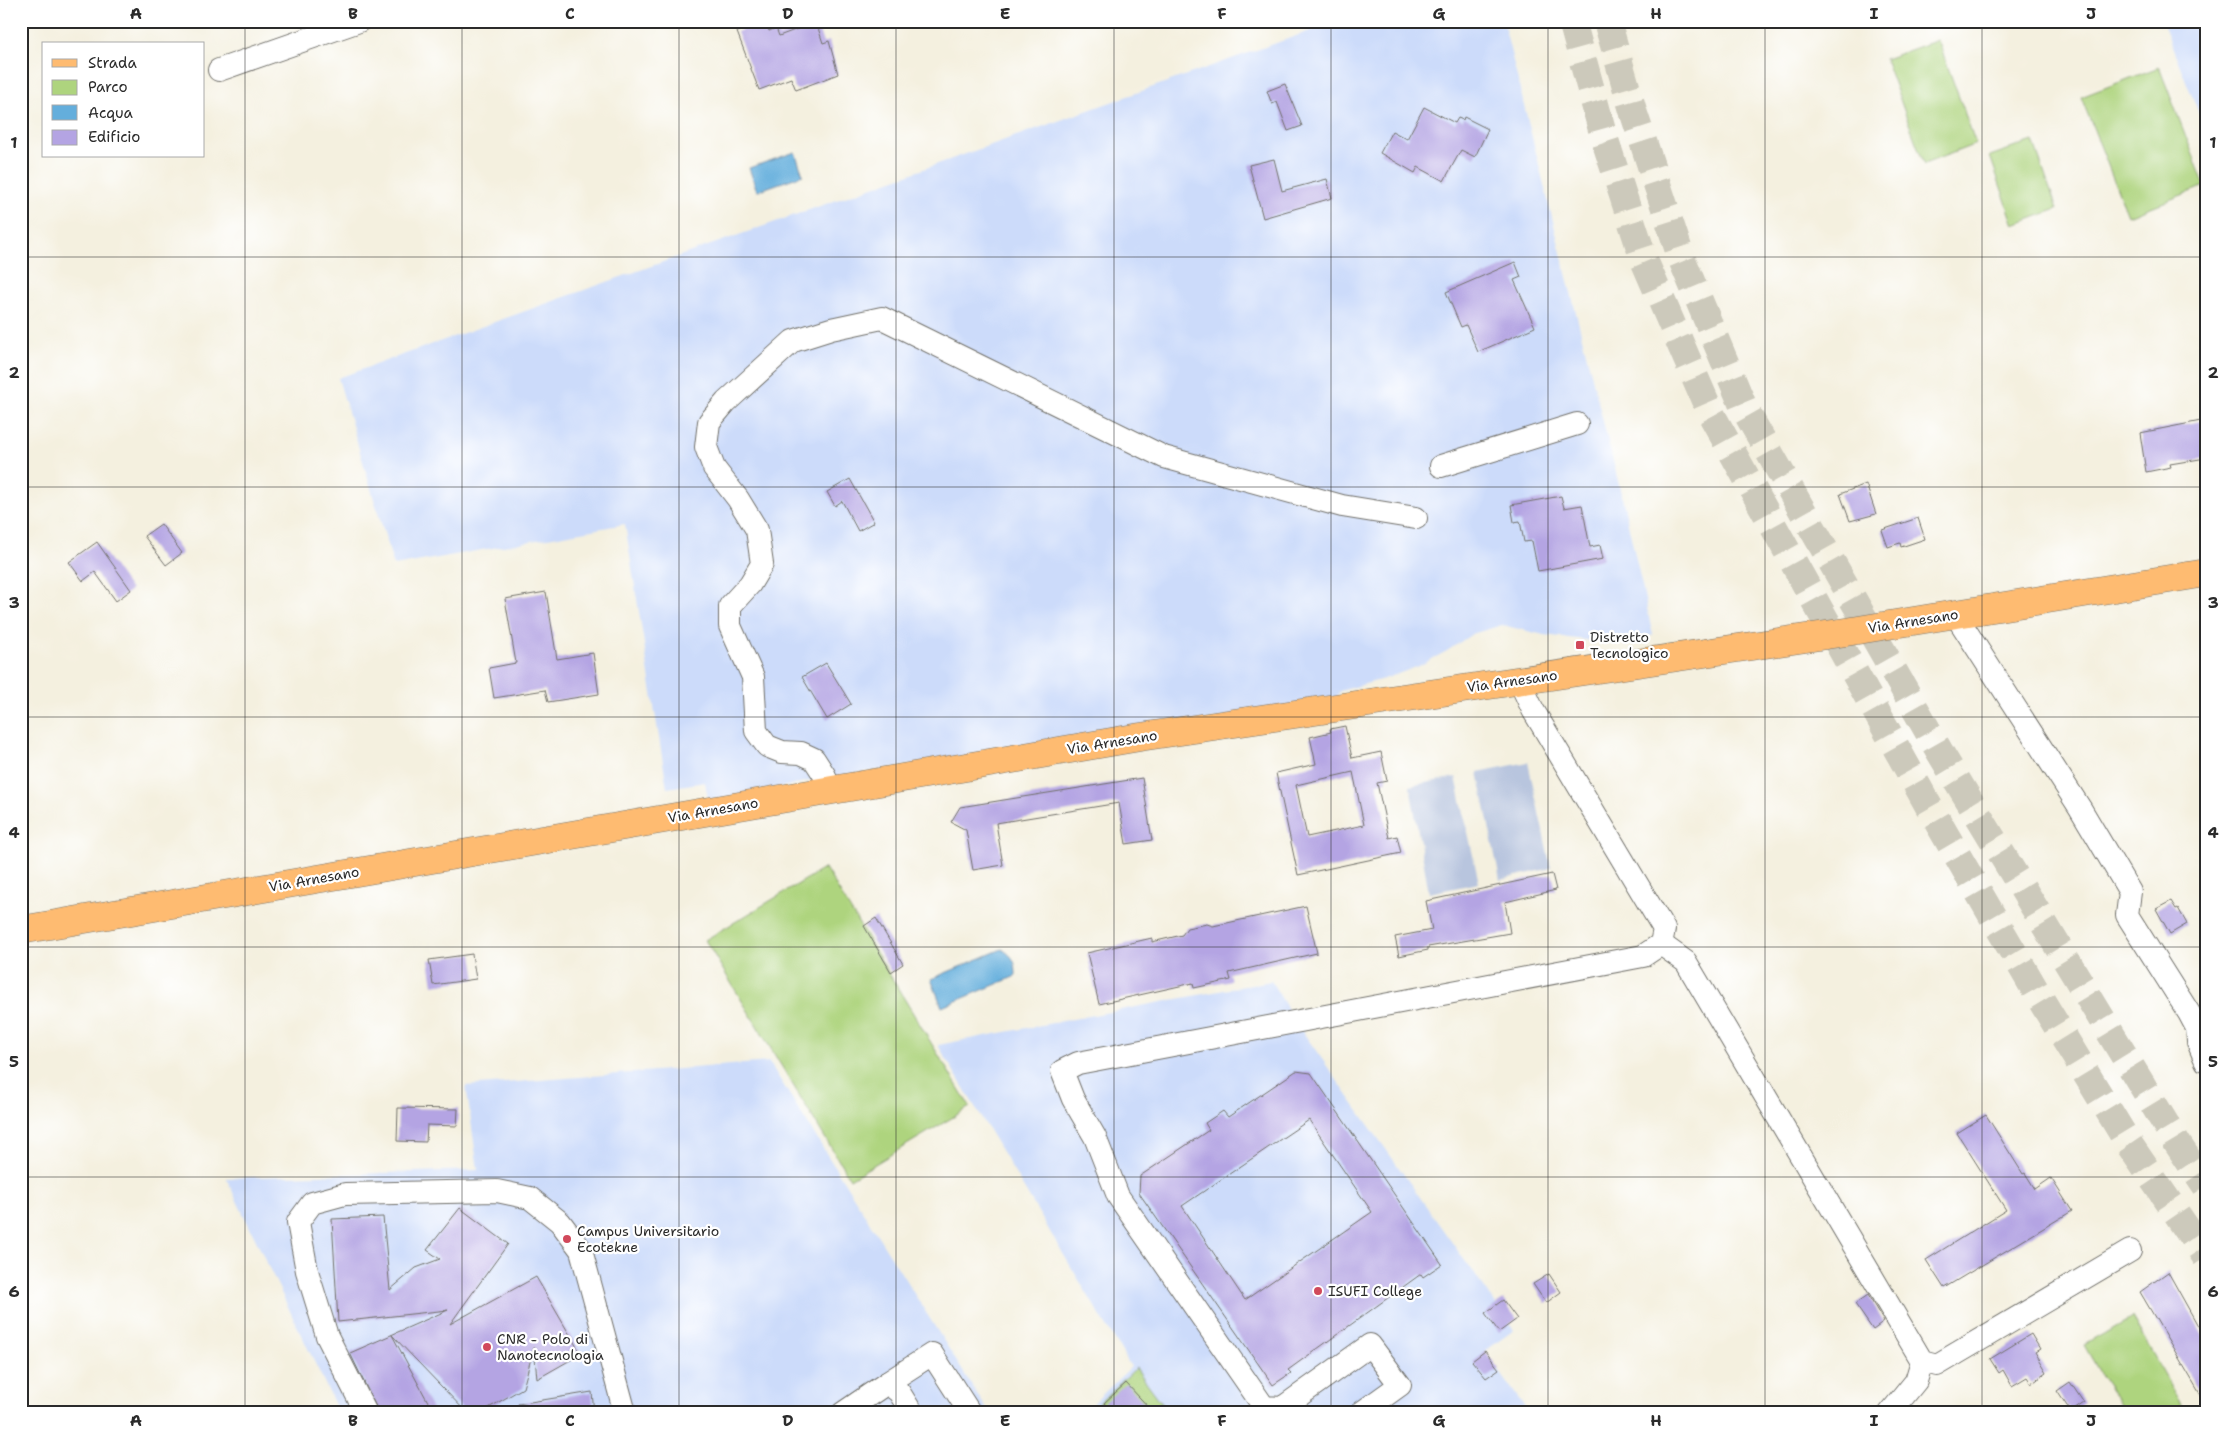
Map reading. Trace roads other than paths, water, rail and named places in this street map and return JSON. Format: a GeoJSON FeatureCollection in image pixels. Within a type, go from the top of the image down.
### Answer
{"type":"FeatureCollection","features":[{"type":"Feature","properties":{"kind":"main road","name":"Via Arnesano"},"geometry":{"type":"LineString","coordinates":[[21,930],[1140,737],[1954,614],[2206,573]]}},
{"type":"Feature","properties":{"kind":"street"},"geometry":{"type":"LineString","coordinates":[[219,70],[307,31],[359,21]]}},
{"type":"Feature","properties":{"kind":"street"},"geometry":{"type":"LineString","coordinates":[[829,790],[825,776],[814,759],[801,753],[782,752],[767,746],[756,731],[753,677],[730,626],[730,606],[750,584],[762,564],[757,530],[738,499],[714,468],[706,447],[709,422],[726,402],[793,341],[831,329],[882,318],[1164,457],[1342,506],[1416,518]]}},
{"type":"Feature","properties":{"kind":"street"},"geometry":{"type":"LineString","coordinates":[[1440,466],[1577,424]]}},
{"type":"Feature","properties":{"kind":"street"},"geometry":{"type":"LineString","coordinates":[[1954,614],[2080,808],[2130,892],[2127,915],[2189,1013],[2196,1028],[2198,1042],[2206,1061]]}},
{"type":"Feature","properties":{"kind":"street"},"geometry":{"type":"LineString","coordinates":[[1361,1413],[1400,1385],[1370,1345],[1283,1410],[1264,1407],[1118,1196],[1095,1137],[1072,1100],[1062,1071],[1078,1063],[1643,956],[1661,944],[1664,928],[1533,710],[1519,680]]}},
{"type":"Feature","properties":{"kind":"street"},"geometry":{"type":"LineString","coordinates":[[1661,944],[1686,962],[1922,1361],[1937,1366],[2130,1251]]}},
{"type":"Feature","properties":{"kind":"street"},"geometry":{"type":"LineString","coordinates":[[366,1413],[327,1336],[307,1271],[298,1222],[312,1203],[345,1194],[497,1191],[530,1198],[560,1222],[580,1250],[625,1413]]}},
{"type":"Feature","properties":{"kind":"street"},"geometry":{"type":"LineString","coordinates":[[843,1413],[932,1354],[970,1413]]}},
{"type":"Feature","properties":{"kind":"street"},"geometry":{"type":"LineString","coordinates":[[1890,1413],[1916,1381],[1922,1361]]}},
{"type":"Feature","properties":{"kind":"street"},"geometry":{"type":"LineString","coordinates":[[887,1384],[899,1392],[912,1413]]}},
{"type":"Feature","properties":{"kind":"water"},"geometry":{"type":"Polygon","coordinates":[[[795,152],[803,175],[757,191],[749,168],[795,152]]]}},
{"type":"Feature","properties":{"kind":"water"},"geometry":{"type":"Polygon","coordinates":[[[1002,949],[1014,960],[1016,976],[942,1007],[931,979],[1002,949]]]}},
{"type":"Feature","properties":{"kind":"tunnel"},"geometry":{"type":"LineString","coordinates":[[1572,21],[1604,137],[1644,260],[1710,412],[1928,805],[2041,1000],[2129,1144],[2206,1257]]}},
{"type":"Feature","properties":{"kind":"tunnel"},"geometry":{"type":"LineString","coordinates":[[1607,21],[1634,114],[1681,257],[1744,408],[1941,754],[2179,1146],[2206,1186]]}},
{"type":"Feature","properties":{"kind":"place","name":"Distretto Tecnologico"},"geometry":{"type":"Point","coordinates":[1580,645]}},
{"type":"Feature","properties":{"kind":"place","name":"Campus Universitario Ecotekne"},"geometry":{"type":"Point","coordinates":[567,1239]}},
{"type":"Feature","properties":{"kind":"place","name":"ISUFI College"},"geometry":{"type":"Point","coordinates":[1318,1291]}},
{"type":"Feature","properties":{"kind":"place","name":"CNR - Polo di Nanotecnologia"},"geometry":{"type":"Point","coordinates":[487,1347]}}]}
